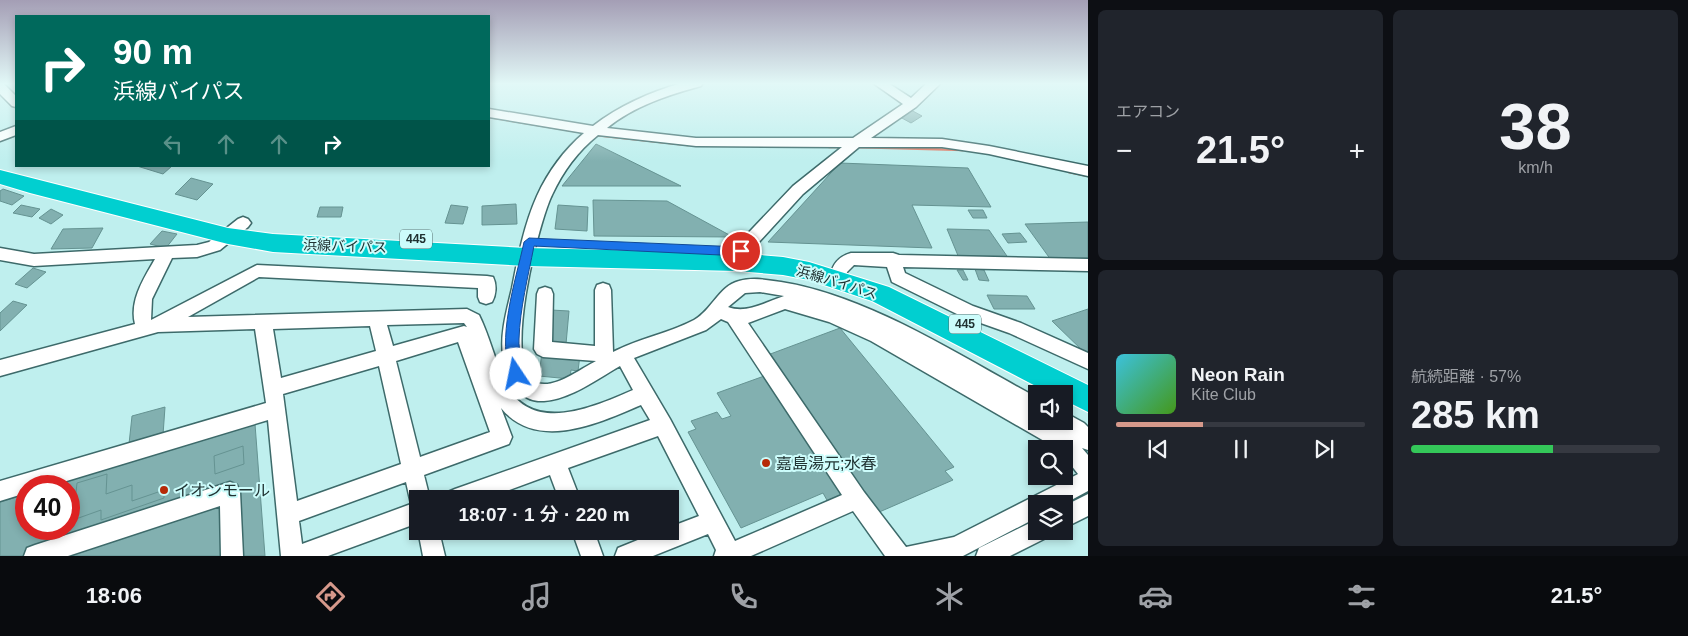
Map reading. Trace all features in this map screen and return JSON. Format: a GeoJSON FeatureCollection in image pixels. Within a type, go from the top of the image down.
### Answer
{"type":"FeatureCollection","features":[{"type":"Feature","properties":{"kind":"highway","name":"浜線バイパス"},"geometry":{"type":"LineString","coordinates":[[0,162],[15,167]]}},
{"type":"Feature","properties":{"kind":"highway","name":"浜線バイパス"},"geometry":{"type":"LineString","coordinates":[[16,167],[69,184],[172,209],[273,243],[528,249],[739,257],[810,271],[858,274],[895,289],[1088,385]]}},
{"type":"Feature","properties":{"kind":"highway","name":"浜線バイパス"},"geometry":{"type":"LineString","coordinates":[[0,177],[37,188],[236,230]]}},
{"type":"Feature","properties":{"kind":"highway","name":"浜線バイパス"},"geometry":{"type":"LineString","coordinates":[[839,274],[1088,399]]}},
{"type":"Feature","properties":{"kind":"street"},"geometry":{"type":"LineString","coordinates":[[626,109],[594,130],[556,172],[544,197],[528,249],[514,316],[512,350],[516,374],[528,389],[543,393],[563,388],[613,357],[700,325],[725,309],[741,287],[760,285],[802,292],[855,310],[918,342],[1028,403]]}},
{"type":"Feature","properties":{"kind":"street"},"geometry":{"type":"LineString","coordinates":[[739,257],[798,190],[854,144],[905,109]]}},
{"type":"Feature","properties":{"kind":"street"},"geometry":{"type":"LineString","coordinates":[[490,113],[677,141],[942,144],[989,150],[1088,171]]}},
{"type":"Feature","properties":{"kind":"street"},"geometry":{"type":"LineString","coordinates":[[0,137],[15,130]]}},
{"type":"Feature","properties":{"kind":"street"},"geometry":{"type":"LineString","coordinates":[[0,254],[34,260],[205,250],[236,230]]}},
{"type":"Feature","properties":{"kind":"street"},"geometry":{"type":"LineString","coordinates":[[152,327],[141,307],[147,289],[167,253]]}},
{"type":"Feature","properties":{"kind":"street"},"geometry":{"type":"LineString","coordinates":[[839,274],[851,259],[893,259],[974,264],[1088,265]]}},
{"type":"Feature","properties":{"kind":"street"},"geometry":{"type":"LineString","coordinates":[[893,259],[898,277],[967,311],[1015,328],[1088,361]]}},
{"type":"Feature","properties":{"kind":"street"},"geometry":{"type":"LineString","coordinates":[[152,327],[257,271],[487,282],[486,297]]}},
{"type":"Feature","properties":{"kind":"street"},"geometry":{"type":"LineString","coordinates":[[603,290],[613,357],[646,394],[713,521],[728,555],[857,499]]}},
{"type":"Feature","properties":{"kind":"street"},"geometry":{"type":"LineString","coordinates":[[545,294],[543,349],[613,357]]}},
{"type":"Feature","properties":{"kind":"street"},"geometry":{"type":"LineString","coordinates":[[725,309],[748,316],[785,302],[833,316],[877,336],[1064,442],[1088,471]]}},
{"type":"Feature","properties":{"kind":"street"},"geometry":{"type":"LineString","coordinates":[[725,309],[857,499],[899,556]]}},
{"type":"Feature","properties":{"kind":"street"},"geometry":{"type":"LineString","coordinates":[[0,368],[152,327],[467,316],[473,320],[502,395],[522,417],[547,424],[571,421],[646,394]]}},
{"type":"Feature","properties":{"kind":"street"},"geometry":{"type":"LineString","coordinates":[[377,318],[418,490]]}},
{"type":"Feature","properties":{"kind":"street"},"geometry":{"type":"LineString","coordinates":[[263,322],[276,409],[292,556]]}},
{"type":"Feature","properties":{"kind":"street"},"geometry":{"type":"LineString","coordinates":[[273,389],[464,332],[502,437],[287,515]]}},
{"type":"Feature","properties":{"kind":"street"},"geometry":{"type":"LineString","coordinates":[[0,359],[25,361]]}},
{"type":"Feature","properties":{"kind":"street"},"geometry":{"type":"LineString","coordinates":[[0,491],[276,409]]}},
{"type":"Feature","properties":{"kind":"street"},"geometry":{"type":"LineString","coordinates":[[1073,427],[1088,440]]}},
{"type":"Feature","properties":{"kind":"street"},"geometry":{"type":"LineString","coordinates":[[556,463],[566,490]]}},
{"type":"Feature","properties":{"kind":"street"},"geometry":{"type":"LineString","coordinates":[[1059,495],[1088,480]]}},
{"type":"Feature","properties":{"kind":"street"},"geometry":{"type":"LineString","coordinates":[[36,556],[230,492],[232,556]]}},
{"type":"Feature","properties":{"kind":"street"},"geometry":{"type":"LineString","coordinates":[[1073,512],[1088,505]]}},
{"type":"Feature","properties":{"kind":"street"},"geometry":{"type":"LineString","coordinates":[[910,556],[956,548],[1028,511]]}},
{"type":"Feature","properties":{"kind":"street"},"geometry":{"type":"LineString","coordinates":[[298,556],[409,515]]}},
{"type":"Feature","properties":{"kind":"street"},"geometry":{"type":"LineString","coordinates":[[626,556],[713,521]]}},
{"type":"Feature","properties":{"kind":"street"},"geometry":{"type":"LineString","coordinates":[[987,556],[1028,535]]}},
{"type":"Feature","properties":{"kind":"street"},"geometry":{"type":"LineString","coordinates":[[430,540],[434,556]]}},
{"type":"Feature","properties":{"kind":"street"},"geometry":{"type":"LineString","coordinates":[[586,540],[592,556]]}},
{"type":"Feature","properties":{"kind":"lane"},"geometry":{"type":"LineString","coordinates":[[480,490],[663,426]]}},
{"type":"Feature","properties":{"kind":"building"},"geometry":{"type":"Polygon","coordinates":[[[911,110],[922,116],[911,123],[900,117],[911,110]]]}},
{"type":"Feature","properties":{"kind":"building"},"geometry":{"type":"Polygon","coordinates":[[[596,144],[681,186],[562,186],[596,144]]]}},
{"type":"Feature","properties":{"kind":"building"},"geometry":{"type":"Polygon","coordinates":[[[840,163],[968,168],[991,207],[912,205],[932,248],[768,242],[840,163]]]}},
{"type":"Feature","properties":{"kind":"building"},"geometry":{"type":"Polygon","coordinates":[[[140,167],[171,167],[163,174],[140,167]]]}},
{"type":"Feature","properties":{"kind":"building"},"geometry":{"type":"Polygon","coordinates":[[[191,178],[213,184],[197,200],[175,194],[191,178]]]}},
{"type":"Feature","properties":{"kind":"building"},"geometry":{"type":"Polygon","coordinates":[[[3,189],[24,196],[12,205],[0,201],[0,191],[3,189]]]}},
{"type":"Feature","properties":{"kind":"building"},"geometry":{"type":"Polygon","coordinates":[[[593,200],[667,201],[733,237],[594,236],[593,200]]]}},
{"type":"Feature","properties":{"kind":"building"},"geometry":{"type":"Polygon","coordinates":[[[516,204],[517,224],[482,225],[482,206],[516,204]]]}},
{"type":"Feature","properties":{"kind":"building"},"geometry":{"type":"Polygon","coordinates":[[[21,205],[40,209],[32,217],[13,213],[21,205]]]}},
{"type":"Feature","properties":{"kind":"building"},"geometry":{"type":"Polygon","coordinates":[[[451,205],[468,207],[463,224],[445,223],[451,205]]]}},
{"type":"Feature","properties":{"kind":"building"},"geometry":{"type":"Polygon","coordinates":[[[558,205],[588,207],[587,231],[555,229],[558,205]]]}},
{"type":"Feature","properties":{"kind":"building"},"geometry":{"type":"Polygon","coordinates":[[[320,207],[343,207],[341,217],[317,217],[320,207]]]}},
{"type":"Feature","properties":{"kind":"building"},"geometry":{"type":"Polygon","coordinates":[[[51,209],[63,215],[51,224],[39,218],[51,209]]]}},
{"type":"Feature","properties":{"kind":"building"},"geometry":{"type":"Polygon","coordinates":[[[968,210],[983,210],[987,218],[973,218],[968,210]]]}},
{"type":"Feature","properties":{"kind":"building"},"geometry":{"type":"Polygon","coordinates":[[[1088,222],[1088,258],[1051,260],[1025,224],[1088,222]]]}},
{"type":"Feature","properties":{"kind":"building"},"geometry":{"type":"Polygon","coordinates":[[[103,228],[92,248],[51,249],[63,229],[103,228]]]}},
{"type":"Feature","properties":{"kind":"building"},"geometry":{"type":"Polygon","coordinates":[[[947,229],[989,230],[1009,259],[959,258],[947,229]]]}},
{"type":"Feature","properties":{"kind":"building"},"geometry":{"type":"Polygon","coordinates":[[[162,231],[177,234],[166,248],[150,244],[162,231]]]}},
{"type":"Feature","properties":{"kind":"building"},"geometry":{"type":"Polygon","coordinates":[[[1020,233],[1027,242],[1008,243],[1002,234],[1020,233]]]}},
{"type":"Feature","properties":{"kind":"building"},"geometry":{"type":"Polygon","coordinates":[[[33,268],[46,272],[27,288],[15,284],[33,268]]]}},
{"type":"Feature","properties":{"kind":"building"},"geometry":{"type":"Polygon","coordinates":[[[975,269],[984,270],[989,281],[979,280],[975,269]]]}},
{"type":"Feature","properties":{"kind":"building"},"geometry":{"type":"Polygon","coordinates":[[[957,270],[963,270],[968,280],[963,280],[957,270]]]}},
{"type":"Feature","properties":{"kind":"building"},"geometry":{"type":"Polygon","coordinates":[[[987,295],[1027,296],[1035,309],[994,309],[987,295]]]}},
{"type":"Feature","properties":{"kind":"building"},"geometry":{"type":"Polygon","coordinates":[[[13,301],[27,305],[0,331],[0,313],[13,301]]]}},
{"type":"Feature","properties":{"kind":"building"},"geometry":{"type":"Polygon","coordinates":[[[1088,309],[1088,354],[1086,354],[1052,321],[1088,309]]]}},
{"type":"Feature","properties":{"kind":"building"},"geometry":{"type":"Polygon","coordinates":[[[551,310],[569,311],[566,344],[547,343],[551,310]]]}},
{"type":"Feature","properties":{"kind":"building"},"geometry":{"type":"Polygon","coordinates":[[[840,328],[954,467],[945,471],[953,480],[877,513],[765,356],[840,328]]]}},
{"type":"Feature","properties":{"kind":"building"},"geometry":{"type":"Polygon","coordinates":[[[542,352],[580,355],[578,371],[571,370],[570,379],[539,376],[542,352]]]}},
{"type":"Feature","properties":{"kind":"building","name":"嘉島湯元;水春"},"geometry":{"type":"Polygon","coordinates":[[[767,375],[848,493],[828,502],[823,493],[741,528],[688,432],[696,429],[691,421],[717,412],[722,419],[731,416],[717,393],[767,375]]]}},
{"type":"Feature","properties":{"kind":"building"},"geometry":{"type":"Polygon","coordinates":[[[165,407],[163,435],[129,444],[132,416],[165,407]]]}},
{"type":"Feature","properties":{"kind":"building","name":"イオンモール"},"geometry":{"type":"Polygon","coordinates":[[[255,424],[265,556],[0,556],[0,502],[15,497],[15,540],[80,540],[80,477],[255,424]]]}},
{"type":"Feature","properties":{"kind":"building"},"geometry":{"type":"Polygon","coordinates":[[[243,446],[244,464],[215,474],[214,456],[243,446]]]}},
{"type":"Feature","properties":{"kind":"building"},"geometry":{"type":"Polygon","coordinates":[[[107,474],[106,494],[132,485],[132,501],[164,490],[164,498],[101,520],[101,510],[80,518],[80,482],[107,474]]]}},
{"type":"Feature","properties":{"kind":"waterway"},"geometry":{"type":"LineString","coordinates":[[490,117],[586,133]]}},
{"type":"Feature","properties":{"kind":"waterway"},"geometry":{"type":"LineString","coordinates":[[595,135],[688,145]]}},
{"type":"Feature","properties":{"kind":"waterway"},"geometry":{"type":"LineString","coordinates":[[829,147],[845,147]]}},
{"type":"Feature","properties":{"kind":"waterway"},"geometry":{"type":"LineString","coordinates":[[854,147],[963,150]]}},
{"type":"Feature","properties":{"kind":"waterway"},"geometry":{"type":"LineString","coordinates":[[1069,172],[1088,176]]}},
{"type":"Feature","properties":{"kind":"place","name":"嘉島湯元;水春"},"geometry":{"type":"Point","coordinates":[766,463]}},
{"type":"Feature","properties":{"kind":"place","name":"イオンモール"},"geometry":{"type":"Point","coordinates":[164,490]}},
{"type":"Feature","properties":{"kind":"route"},"geometry":{"type":"LineString","coordinates":[[516,374],[512,350],[514,316],[529,242],[741,251]]}}]}
